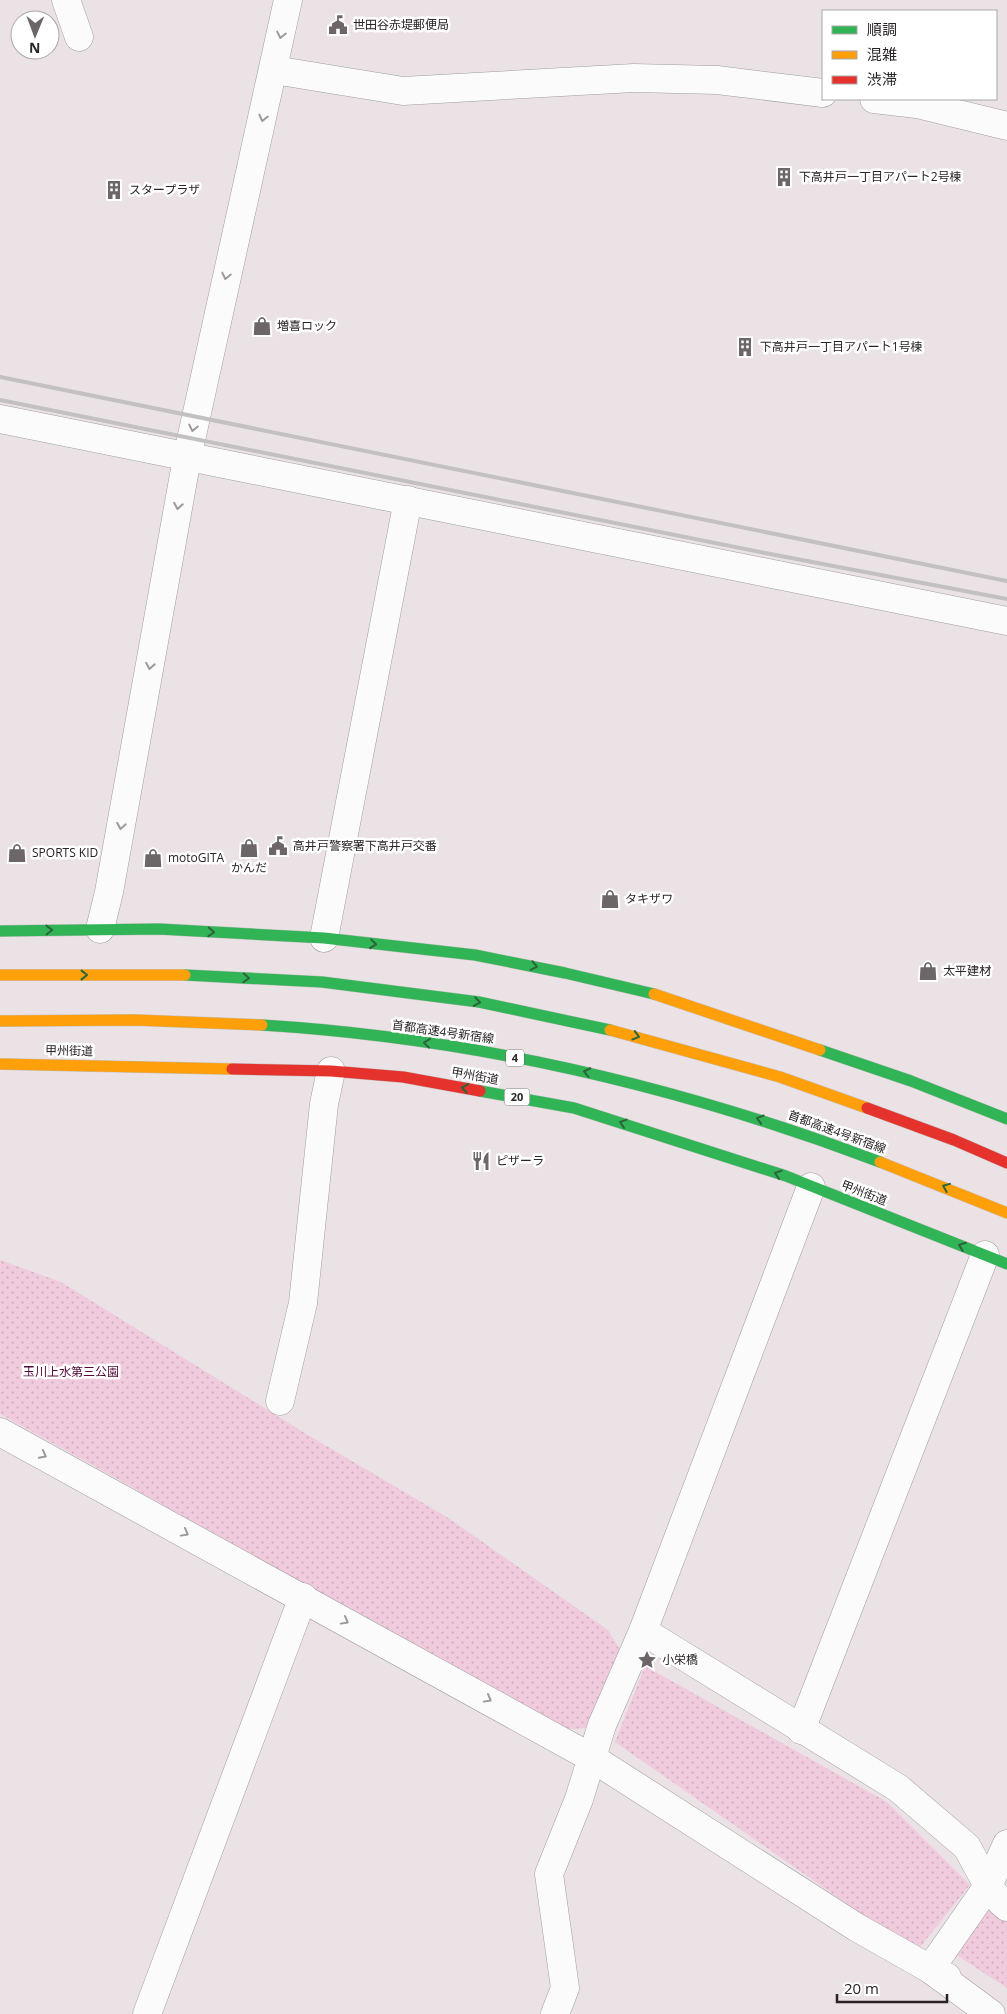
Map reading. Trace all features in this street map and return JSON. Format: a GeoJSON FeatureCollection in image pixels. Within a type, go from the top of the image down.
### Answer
{"type":"FeatureCollection","features":[{"type":"Feature","properties":{"kind":"highway"},"geometry":{"type":"LineString","coordinates":[[0,931],[159,929],[324,938],[475,955],[565,973],[668,997],[911,1080],[1007,1119]]}},
{"type":"Feature","properties":{"kind":"highway"},"geometry":{"type":"LineString","coordinates":[[0,975],[154,974],[322,982],[479,1002],[626,1033],[780,1077],[954,1140],[1007,1163]]}},
{"type":"Feature","properties":{"kind":"highway","name":"首都高速4号新宿線"},"geometry":{"type":"LineString","coordinates":[[0,1021],[155,1020],[306,1028],[470,1048],[617,1078],[766,1121],[945,1186],[1007,1213]]}},
{"type":"Feature","properties":{"kind":"highway","name":"甲州街道"},"geometry":{"type":"LineString","coordinates":[[0,1064],[331,1071],[403,1077],[574,1108],[786,1176],[996,1259]]}},
{"type":"Feature","properties":{"kind":"street"},"geometry":{"type":"LineString","coordinates":[[66,0],[79,37]]}},
{"type":"Feature","properties":{"kind":"street"},"geometry":{"type":"LineString","coordinates":[[100,929],[110,892],[186,458],[274,70],[288,0]]}},
{"type":"Feature","properties":{"kind":"street"},"geometry":{"type":"LineString","coordinates":[[274,70],[403,91],[634,78],[718,80],[822,92]]}},
{"type":"Feature","properties":{"kind":"street"},"geometry":{"type":"LineString","coordinates":[[883,100],[917,104],[1007,126]]}},
{"type":"Feature","properties":{"kind":"street"},"geometry":{"type":"LineString","coordinates":[[0,419],[186,458],[408,500],[1007,621]]}},
{"type":"Feature","properties":{"kind":"street"},"geometry":{"type":"LineString","coordinates":[[324,938],[408,500]]}},
{"type":"Feature","properties":{"kind":"street"},"geometry":{"type":"LineString","coordinates":[[280,1401],[303,1303],[324,1104],[331,1071]]}},
{"type":"Feature","properties":{"kind":"street"},"geometry":{"type":"LineString","coordinates":[[555,2014],[565,1988],[549,1874],[579,1800],[602,1725],[643,1631],[811,1187]]}},
{"type":"Feature","properties":{"kind":"street"},"geometry":{"type":"LineString","coordinates":[[801,1730],[996,1259]]}},
{"type":"Feature","properties":{"kind":"street"},"geometry":{"type":"LineString","coordinates":[[0,1432],[303,1597],[592,1758],[856,1927],[930,1969],[1007,2005]]}},
{"type":"Feature","properties":{"kind":"street"},"geometry":{"type":"LineString","coordinates":[[147,2014],[303,1597]]}},
{"type":"Feature","properties":{"kind":"street"},"geometry":{"type":"LineString","coordinates":[[643,1631],[905,1794],[967,1847],[988,1886],[1007,1907]]}},
{"type":"Feature","properties":{"kind":"street"},"geometry":{"type":"LineString","coordinates":[[930,1969],[988,1886],[1007,1844]]}},
{"type":"Feature","properties":{"kind":"street"},"geometry":{"type":"LineString","coordinates":[[930,1969],[991,2014]]}},
{"type":"Feature","properties":{"kind":"green space","name":"玉川上水第三公園"},"geometry":{"type":"Polygon","coordinates":[[[0,1260],[61,1282],[308,1435],[450,1519],[608,1630],[621,1651],[587,1728],[558,1730],[0,1414],[0,1260]]]}},
{"type":"Feature","properties":{"kind":"green space"},"geometry":{"type":"Polygon","coordinates":[[[645,1666],[887,1802],[970,1885],[916,1952],[615,1742],[645,1666]]]}},
{"type":"Feature","properties":{"kind":"green space"},"geometry":{"type":"Polygon","coordinates":[[[988,1908],[1007,1922],[1007,1988],[955,1954],[988,1908]]]}},
{"type":"Feature","properties":{"kind":"railway"},"geometry":{"type":"LineString","coordinates":[[0,377],[1007,581]]}},
{"type":"Feature","properties":{"kind":"railway"},"geometry":{"type":"LineString","coordinates":[[0,400],[765,553],[1007,599]]}},
{"type":"Feature","properties":{"kind":"traffic: fast"},"geometry":{"type":"LineString","coordinates":[[0,931],[159,929],[324,938],[475,955],[565,973],[654,994]]}},
{"type":"Feature","properties":{"kind":"traffic: fast"},"geometry":{"type":"LineString","coordinates":[[185,975],[322,982],[479,1002],[610,1030]]}},
{"type":"Feature","properties":{"kind":"traffic: fast"},"geometry":{"type":"LineString","coordinates":[[262,1025],[420,1041],[576,1070],[730,1111],[880,1162]]}},
{"type":"Feature","properties":{"kind":"traffic: fast"},"geometry":{"type":"LineString","coordinates":[[820,1050],[911,1081],[1007,1119]]}},
{"type":"Feature","properties":{"kind":"traffic: fast"},"geometry":{"type":"LineString","coordinates":[[480,1091],[574,1108],[786,1176],[1007,1264]]}},
{"type":"Feature","properties":{"kind":"traffic: slow"},"geometry":{"type":"LineString","coordinates":[[0,975],[185,975]]}},
{"type":"Feature","properties":{"kind":"traffic: slow"},"geometry":{"type":"LineString","coordinates":[[654,994],[820,1050]]}},
{"type":"Feature","properties":{"kind":"traffic: slow"},"geometry":{"type":"LineString","coordinates":[[0,1021],[135,1020],[262,1025]]}},
{"type":"Feature","properties":{"kind":"traffic: slow"},"geometry":{"type":"LineString","coordinates":[[610,1030],[780,1077],[867,1108]]}},
{"type":"Feature","properties":{"kind":"traffic: slow"},"geometry":{"type":"LineString","coordinates":[[0,1064],[232,1069]]}},
{"type":"Feature","properties":{"kind":"traffic: slow"},"geometry":{"type":"LineString","coordinates":[[880,1162],[1007,1213]]}},
{"type":"Feature","properties":{"kind":"traffic: jam"},"geometry":{"type":"LineString","coordinates":[[232,1069],[331,1071],[403,1077],[480,1091]]}},
{"type":"Feature","properties":{"kind":"traffic: jam"},"geometry":{"type":"LineString","coordinates":[[867,1108],[954,1140],[1007,1163]]}},
{"type":"Feature","properties":{"kind":"place","name":"世田谷赤堤郵便局"},"geometry":{"type":"Point","coordinates":[338,25]}},
{"type":"Feature","properties":{"kind":"place","name":"下高井戸一丁目アパート2号棟"},"geometry":{"type":"Point","coordinates":[784,177]}},
{"type":"Feature","properties":{"kind":"place","name":"スタープラザ"},"geometry":{"type":"Point","coordinates":[114,190]}},
{"type":"Feature","properties":{"kind":"place","name":"増喜ロック"},"geometry":{"type":"Point","coordinates":[262,326]}},
{"type":"Feature","properties":{"kind":"place","name":"下高井戸一丁目アパート1号棟"},"geometry":{"type":"Point","coordinates":[745,347]}},
{"type":"Feature","properties":{"kind":"place","name":"高井戸警察署下高井戸交番"},"geometry":{"type":"Point","coordinates":[278,846]}},
{"type":"Feature","properties":{"kind":"place","name":"かんだ"},"geometry":{"type":"Point","coordinates":[249,848]}},
{"type":"Feature","properties":{"kind":"place","name":"SPORTS KID"},"geometry":{"type":"Point","coordinates":[17,853]}},
{"type":"Feature","properties":{"kind":"place","name":"motoGITA"},"geometry":{"type":"Point","coordinates":[153,858]}},
{"type":"Feature","properties":{"kind":"place","name":"タキザワ"},"geometry":{"type":"Point","coordinates":[610,899]}},
{"type":"Feature","properties":{"kind":"place","name":"太平建材"},"geometry":{"type":"Point","coordinates":[928,971]}},
{"type":"Feature","properties":{"kind":"place","name":"ピザーラ"},"geometry":{"type":"Point","coordinates":[481,1161]}},
{"type":"Feature","properties":{"kind":"place","name":"小栄橋"},"geometry":{"type":"Point","coordinates":[647,1660]}}]}
